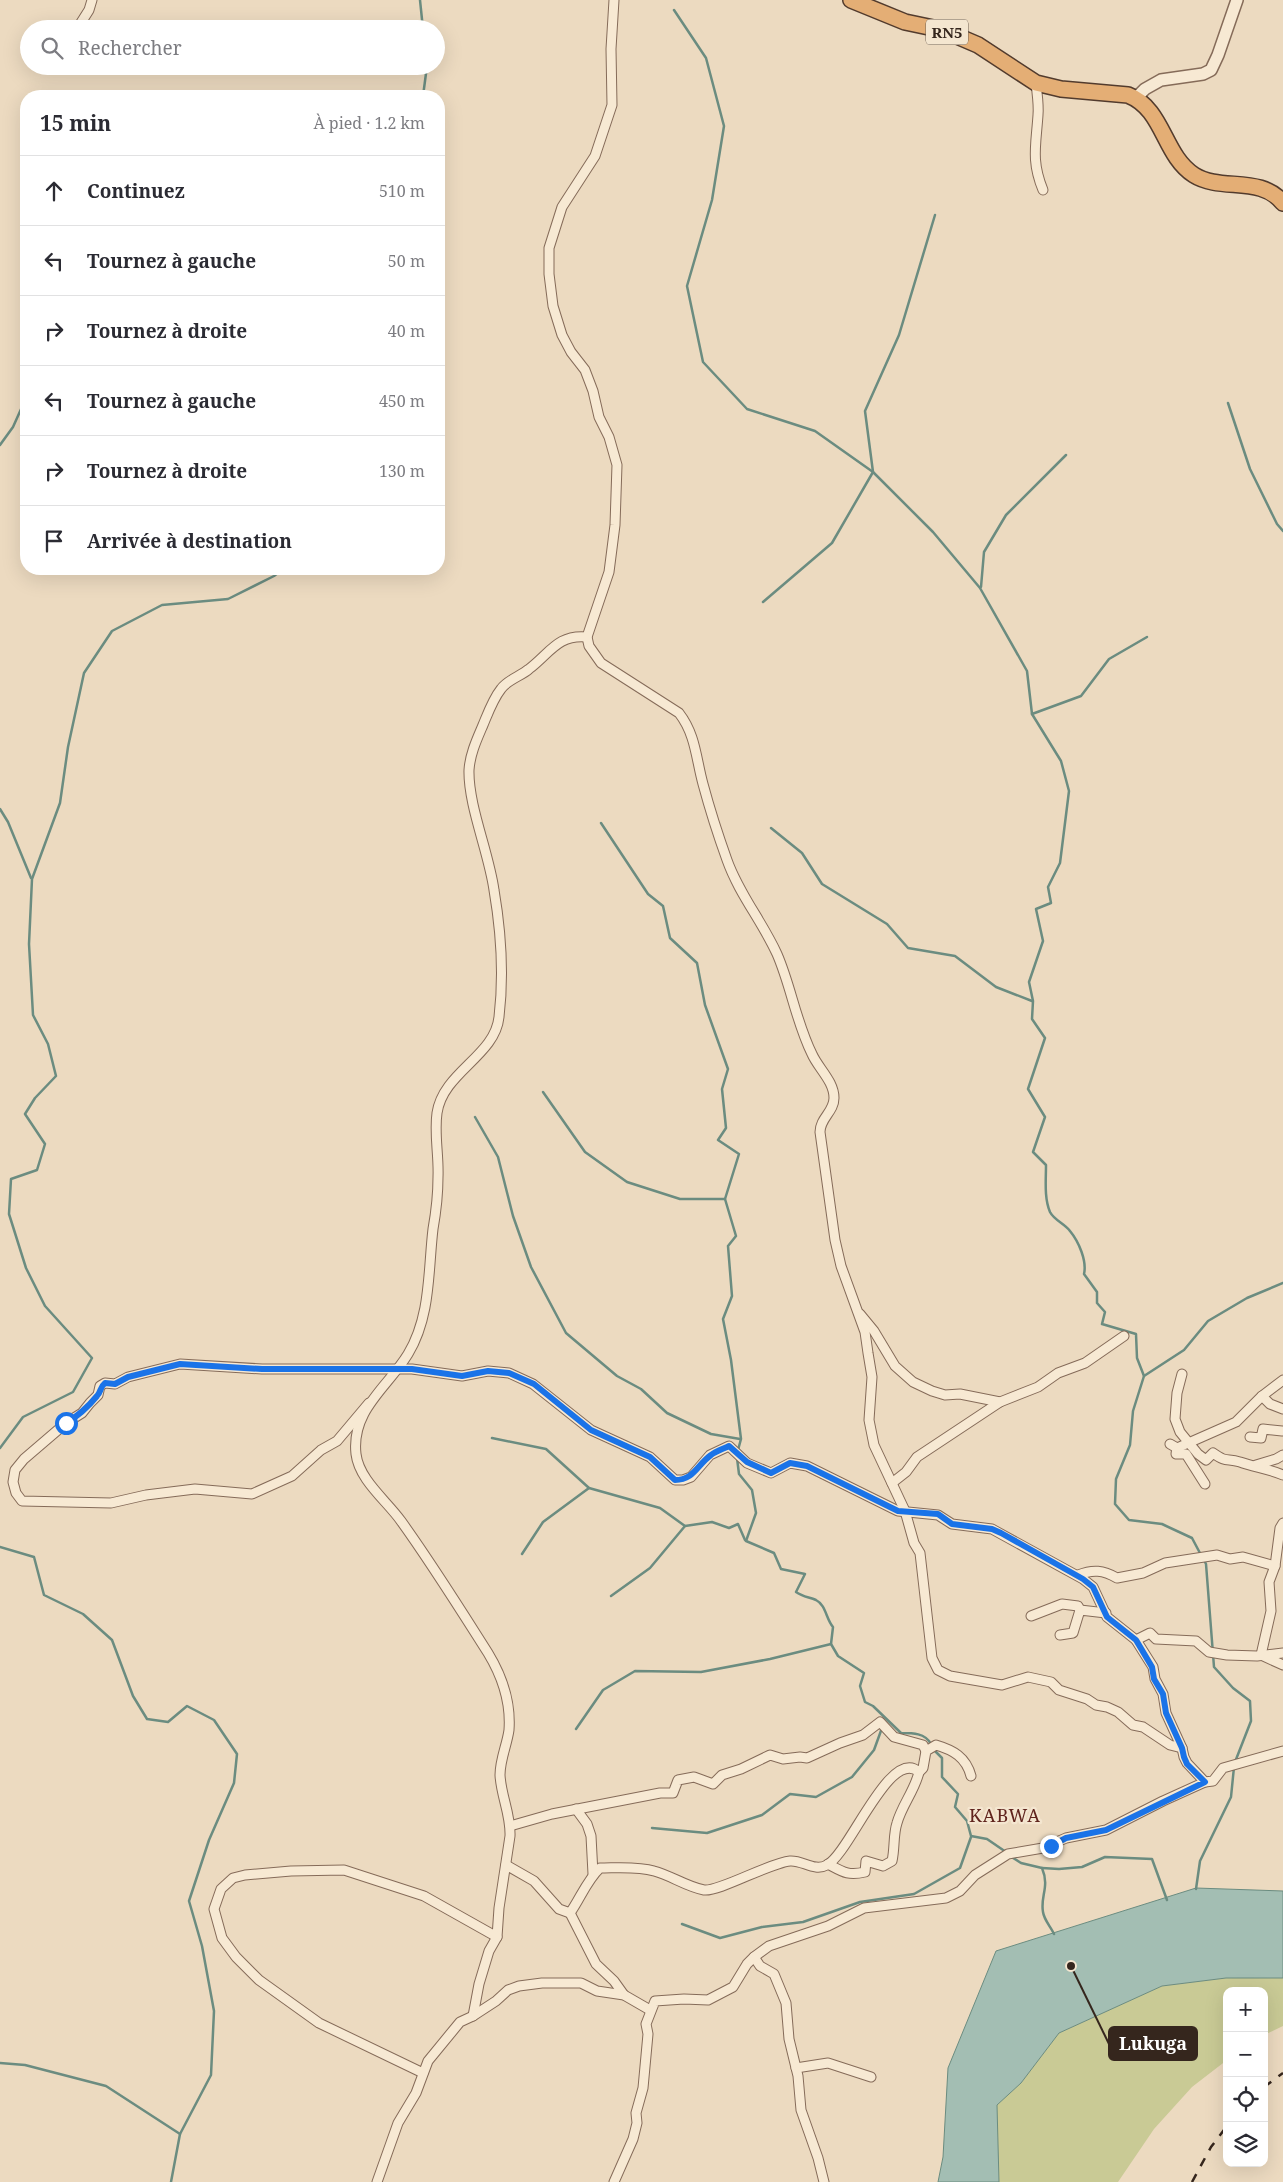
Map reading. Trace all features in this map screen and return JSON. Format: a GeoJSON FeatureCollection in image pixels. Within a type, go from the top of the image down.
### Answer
{"type":"FeatureCollection","features":[{"type":"Feature","properties":{"kind":"highway","name":"RN5"},"geometry":{"type":"LineString","coordinates":[[851,0],[905,22],[943,30],[978,45],[1036,83],[1061,89],[1128,95],[1136,98]]}},
{"type":"Feature","properties":{"kind":"highway"},"geometry":{"type":"LineString","coordinates":[[1136,98],[1145,104],[1156,119],[1169,146],[1192,174],[1202,180],[1250,185],[1276,195],[1283,203]]}},
{"type":"Feature","properties":{"kind":"street"},"geometry":{"type":"LineString","coordinates":[[83,20],[92,0]]}},
{"type":"Feature","properties":{"kind":"street"},"geometry":{"type":"LineString","coordinates":[[614,0],[611,49],[612,105],[595,156],[562,207],[549,248],[549,274],[555,314],[562,335],[571,352],[585,370],[593,391],[599,417],[609,437],[617,465],[615,525],[610,572],[587,637],[589,646],[601,663],[679,713],[692,734],[706,794],[727,860],[744,898],[777,954],[812,1055],[827,1077],[834,1097],[830,1110],[820,1122],[835,1240],[841,1266],[865,1332],[872,1376],[869,1420],[874,1445],[906,1512],[914,1543],[920,1553],[932,1658],[938,1670],[950,1676],[1002,1686],[1028,1677],[1051,1682],[1059,1690],[1118,1712],[1133,1725],[1143,1727],[1170,1745],[1182,1748]]}},
{"type":"Feature","properties":{"kind":"street"},"geometry":{"type":"LineString","coordinates":[[1136,98],[1145,89],[1161,80],[1203,74],[1211,70],[1237,0]]}},
{"type":"Feature","properties":{"kind":"street"},"geometry":{"type":"LineString","coordinates":[[1036,83],[1038,104],[1034,160],[1036,174],[1043,190]]}},
{"type":"Feature","properties":{"kind":"street"},"geometry":{"type":"LineString","coordinates":[[587,637],[574,635],[563,640],[549,650],[529,670],[502,686],[488,710],[474,746],[469,770],[472,793],[494,886],[501,939],[499,1020],[492,1040],[460,1072],[444,1092],[437,1112],[437,1203],[429,1286],[423,1316],[409,1352],[397,1370],[337,1441],[321,1450],[292,1476],[252,1494],[195,1489],[146,1495],[111,1503],[22,1501],[16,1493],[13,1482],[15,1470],[24,1459],[66,1423],[82,1413],[98,1395],[100,1386],[105,1383],[115,1384],[128,1377],[180,1364],[262,1369],[397,1370],[412,1369],[462,1376],[488,1371],[509,1373],[534,1384],[591,1430],[650,1457],[675,1480],[684,1480],[691,1476],[710,1456],[729,1446],[747,1462],[771,1473],[790,1463],[807,1466],[898,1511],[938,1514],[952,1524],[992,1529],[1078,1575],[1093,1587],[1107,1617],[1136,1640],[1152,1667],[1154,1679],[1163,1694],[1166,1713],[1187,1764],[1205,1782]]}},
{"type":"Feature","properties":{"kind":"street"},"geometry":{"type":"LineString","coordinates":[[858,1311],[874,1331],[895,1366],[913,1382],[932,1392],[960,1394],[1000,1402]]}},
{"type":"Feature","properties":{"kind":"street"},"geometry":{"type":"LineString","coordinates":[[892,1483],[906,1472],[917,1457],[1000,1402],[1038,1388],[1058,1373],[1085,1363],[1124,1336]]}},
{"type":"Feature","properties":{"kind":"street"},"geometry":{"type":"LineString","coordinates":[[1182,1374],[1177,1393],[1175,1419],[1180,1432],[1198,1454],[1206,1460],[1213,1453],[1223,1460],[1265,1468],[1283,1475]]}},
{"type":"Feature","properties":{"kind":"street"},"geometry":{"type":"LineString","coordinates":[[1204,1484],[1186,1454],[1176,1454],[1173,1446],[1190,1442],[1236,1422],[1262,1396],[1283,1380]]}},
{"type":"Feature","properties":{"kind":"street"},"geometry":{"type":"LineString","coordinates":[[1262,1396],[1270,1404],[1283,1409]]}},
{"type":"Feature","properties":{"kind":"street"},"geometry":{"type":"LineString","coordinates":[[368,1403],[359,1423],[356,1457],[367,1480],[404,1526],[488,1653],[498,1670],[508,1699],[509,1730],[500,1773],[510,1826],[506,1865],[499,1908],[497,1937],[485,1963],[479,1984],[474,2016]]}},
{"type":"Feature","properties":{"kind":"street"},"geometry":{"type":"LineString","coordinates":[[1250,1437],[1261,1438],[1263,1429],[1283,1431]]}},
{"type":"Feature","properties":{"kind":"street"},"geometry":{"type":"LineString","coordinates":[[1248,1466],[1276,1459],[1283,1455]]}},
{"type":"Feature","properties":{"kind":"street"},"geometry":{"type":"LineString","coordinates":[[1261,1655],[1271,1611],[1269,1582],[1275,1566],[1283,1523]]}},
{"type":"Feature","properties":{"kind":"street"},"geometry":{"type":"LineString","coordinates":[[1078,1575],[1094,1570],[1105,1571],[1117,1578],[1143,1573],[1165,1563],[1217,1555],[1230,1559],[1243,1558],[1275,1566]]}},
{"type":"Feature","properties":{"kind":"street"},"geometry":{"type":"LineString","coordinates":[[1031,1616],[1062,1604],[1078,1606],[1080,1610],[1106,1613]]}},
{"type":"Feature","properties":{"kind":"street"},"geometry":{"type":"LineString","coordinates":[[1060,1635],[1073,1634],[1080,1610]]}},
{"type":"Feature","properties":{"kind":"street"},"geometry":{"type":"LineString","coordinates":[[1136,1640],[1150,1632],[1156,1639],[1196,1641],[1210,1652],[1227,1656],[1283,1653]]}},
{"type":"Feature","properties":{"kind":"street"},"geometry":{"type":"LineString","coordinates":[[1261,1655],[1283,1665]]}},
{"type":"Feature","properties":{"kind":"street"},"geometry":{"type":"LineString","coordinates":[[510,1826],[576,1809],[660,1793],[673,1793],[678,1780],[694,1777],[714,1784],[722,1774],[741,1769],[770,1755],[783,1759],[807,1758],[840,1743],[863,1736],[880,1722],[894,1737],[923,1745],[926,1751],[923,1768],[919,1772],[917,1782],[905,1802],[896,1824],[892,1861],[882,1866],[866,1861],[865,1872],[852,1875],[841,1872],[828,1864]]}},
{"type":"Feature","properties":{"kind":"street"},"geometry":{"type":"LineString","coordinates":[[926,1751],[936,1745],[949,1749],[958,1754],[971,1776]]}},
{"type":"Feature","properties":{"kind":"street"},"geometry":{"type":"LineString","coordinates":[[614,2182],[633,2139],[637,2123],[636,2113],[643,2088],[648,2034],[646,2024],[655,2001],[708,2000],[733,1987],[754,1956],[769,1946],[828,1926],[864,1908],[946,1898],[960,1891],[975,1875],[1008,1854],[1043,1848],[1066,1838],[1106,1830],[1205,1782],[1213,1780],[1223,1768],[1283,1751]]}},
{"type":"Feature","properties":{"kind":"street"},"geometry":{"type":"LineString","coordinates":[[570,1913],[580,1899],[593,1874],[600,1868],[652,1870],[705,1890],[791,1861],[817,1868],[828,1864],[850,1841],[869,1806],[892,1776],[900,1769],[911,1768],[919,1772]]}},
{"type":"Feature","properties":{"kind":"street"},"geometry":{"type":"LineString","coordinates":[[576,1809],[587,1824],[591,1836],[593,1874]]}},
{"type":"Feature","properties":{"kind":"street"},"geometry":{"type":"LineString","coordinates":[[506,1865],[534,1881],[559,1909],[570,1913],[596,1964],[614,1981],[624,1995]]}},
{"type":"Feature","properties":{"kind":"street"},"geometry":{"type":"LineString","coordinates":[[423,2073],[319,2023],[259,1980],[236,1957],[222,1938],[214,1909],[221,1889],[233,1878],[245,1875],[291,1871],[344,1870],[424,1896],[497,1937]]}},
{"type":"Feature","properties":{"kind":"street"},"geometry":{"type":"LineString","coordinates":[[754,1956],[760,1966],[774,1974],[786,2003],[789,2039],[796,2068],[801,2110],[818,2158],[824,2182]]}},
{"type":"Feature","properties":{"kind":"street"},"geometry":{"type":"LineString","coordinates":[[377,2182],[398,2123],[422,2082],[423,2073],[428,2061],[460,2022],[474,2016],[508,1990],[519,1986],[542,1983],[581,1983],[597,1991],[624,1995],[650,2010]]}},
{"type":"Feature","properties":{"kind":"street"},"geometry":{"type":"LineString","coordinates":[[796,2068],[828,2063],[843,2066],[871,2077]]}},
{"type":"Feature","properties":{"kind":"green space"},"geometry":{"type":"Polygon","coordinates":[[[1226,1978],[1283,1978],[1283,2026],[1268,2033],[1268,1987],[1223,1987],[1223,2063],[1192,2087],[1154,2129],[1118,2182],[999,2182],[996,2105],[1021,2083],[1059,2033],[1162,1986],[1226,1978]]]}},
{"type":"Feature","properties":{"kind":"shaded area"},"geometry":{"type":"Polygon","coordinates":[[[1196,1888],[1283,1891],[1283,1978],[1226,1978],[1162,1986],[1059,2033],[1021,2083],[997,2105],[999,2182],[938,2182],[943,2157],[948,2068],[996,1951],[1196,1888]]]}},
{"type":"Feature","properties":{"kind":"waterway"},"geometry":{"type":"LineString","coordinates":[[420,0],[422,20]]}},
{"type":"Feature","properties":{"kind":"waterway"},"geometry":{"type":"LineString","coordinates":[[674,10],[706,58],[724,126],[712,200],[687,286],[703,362],[747,409],[815,431],[873,472],[933,532],[980,588],[1027,671],[1032,714],[1061,761],[1069,791],[1060,863],[1048,887],[1051,903],[1036,909],[1043,941],[1029,982],[1033,1001],[1032,1019],[1045,1038],[1028,1089],[1045,1117],[1033,1152],[1046,1165],[1046,1195],[1050,1212],[1070,1231],[1082,1252],[1084,1274],[1097,1292],[1097,1303],[1105,1312],[1102,1324],[1136,1334],[1137,1358],[1144,1376],[1133,1411],[1130,1445],[1116,1479],[1115,1504],[1129,1520],[1162,1524],[1192,1538],[1201,1555]]}},
{"type":"Feature","properties":{"kind":"waterway"},"geometry":{"type":"LineString","coordinates":[[424,90],[426,75]]}},
{"type":"Feature","properties":{"kind":"waterway"},"geometry":{"type":"LineString","coordinates":[[763,602],[832,543],[873,472],[865,411],[899,335],[935,215]]}},
{"type":"Feature","properties":{"kind":"waterway"},"geometry":{"type":"LineString","coordinates":[[1228,403],[1250,469],[1277,524],[1283,531]]}},
{"type":"Feature","properties":{"kind":"waterway"},"geometry":{"type":"LineString","coordinates":[[0,445],[13,427],[20,411]]}},
{"type":"Feature","properties":{"kind":"waterway"},"geometry":{"type":"LineString","coordinates":[[981,587],[984,552],[1006,515],[1066,455]]}},
{"type":"Feature","properties":{"kind":"waterway"},"geometry":{"type":"LineString","coordinates":[[0,1448],[23,1417],[73,1392],[92,1358],[45,1306],[26,1268],[9,1214],[11,1179],[37,1170],[45,1144],[25,1114],[35,1098],[56,1076],[48,1044],[33,1015],[29,944],[32,879],[60,803],[68,747],[84,673],[112,631],[162,605],[228,599],[275,575]]}},
{"type":"Feature","properties":{"kind":"waterway"},"geometry":{"type":"LineString","coordinates":[[1032,714],[1081,696],[1109,659],[1147,637]]}},
{"type":"Feature","properties":{"kind":"waterway"},"geometry":{"type":"LineString","coordinates":[[0,809],[8,822],[31,878]]}},
{"type":"Feature","properties":{"kind":"waterway"},"geometry":{"type":"LineString","coordinates":[[601,823],[648,894],[663,906],[670,938],[697,963],[705,1005],[728,1069],[722,1089],[726,1128],[718,1140],[739,1154],[725,1199],[736,1236],[728,1246],[732,1296],[723,1319],[731,1360],[741,1439],[738,1450]]}},
{"type":"Feature","properties":{"kind":"waterway"},"geometry":{"type":"LineString","coordinates":[[771,828],[802,853],[822,884],[887,924],[908,948],[955,956],[996,987],[1032,1001]]}},
{"type":"Feature","properties":{"kind":"waterway"},"geometry":{"type":"LineString","coordinates":[[543,1092],[585,1152],[627,1182],[680,1199],[725,1199]]}},
{"type":"Feature","properties":{"kind":"waterway"},"geometry":{"type":"LineString","coordinates":[[475,1117],[498,1157],[513,1216],[531,1267],[566,1333],[617,1376],[641,1389],[667,1413],[711,1434],[740,1439]]}},
{"type":"Feature","properties":{"kind":"waterway"},"geometry":{"type":"LineString","coordinates":[[1144,1376],[1184,1350],[1208,1321],[1247,1298],[1283,1283]]}},
{"type":"Feature","properties":{"kind":"waterway"},"geometry":{"type":"LineString","coordinates":[[492,1438],[546,1449],[589,1488],[660,1508],[685,1526],[712,1522],[729,1528],[738,1524],[745,1540]]}},
{"type":"Feature","properties":{"kind":"waterway"},"geometry":{"type":"LineString","coordinates":[[737,1458],[739,1474],[752,1490],[756,1513],[746,1541],[774,1553],[781,1569],[805,1574],[796,1592],[816,1600],[822,1605],[833,1627],[831,1644],[838,1656],[864,1673],[860,1686],[865,1702],[873,1706],[901,1733],[922,1736],[931,1744]]}},
{"type":"Feature","properties":{"kind":"waterway"},"geometry":{"type":"LineString","coordinates":[[522,1554],[543,1522],[589,1488]]}},
{"type":"Feature","properties":{"kind":"waterway"},"geometry":{"type":"LineString","coordinates":[[611,1596],[650,1568],[685,1526]]}},
{"type":"Feature","properties":{"kind":"waterway"},"geometry":{"type":"LineString","coordinates":[[0,1547],[34,1557],[44,1595],[83,1614],[112,1640],[133,1696],[147,1719],[168,1722],[187,1706],[214,1720],[237,1754],[234,1783],[209,1840],[189,1901],[202,1946],[214,2011],[211,2075],[180,2134],[171,2182]]}},
{"type":"Feature","properties":{"kind":"waterway"},"geometry":{"type":"LineString","coordinates":[[1204,1560],[1206,1564],[1214,1667],[1233,1688],[1250,1701],[1251,1721],[1235,1762]]}},
{"type":"Feature","properties":{"kind":"waterway"},"geometry":{"type":"LineString","coordinates":[[576,1729],[603,1690],[635,1671],[701,1672],[770,1659],[831,1644]]}},
{"type":"Feature","properties":{"kind":"waterway"},"geometry":{"type":"LineString","coordinates":[[652,1828],[707,1833],[762,1815],[790,1794],[816,1797],[852,1777],[874,1750],[882,1728]]}},
{"type":"Feature","properties":{"kind":"waterway"},"geometry":{"type":"LineString","coordinates":[[933,1749],[942,1758],[942,1777],[958,1794],[955,1807],[967,1821],[971,1836],[987,1839],[1006,1852]]}},
{"type":"Feature","properties":{"kind":"waterway"},"geometry":{"type":"LineString","coordinates":[[1196,1889],[1200,1861],[1231,1797],[1234,1767]]}},
{"type":"Feature","properties":{"kind":"waterway"},"geometry":{"type":"LineString","coordinates":[[682,1924],[720,1938],[762,1927],[803,1922],[860,1902],[914,1894],[960,1868],[971,1837]]}},
{"type":"Feature","properties":{"kind":"waterway"},"geometry":{"type":"LineString","coordinates":[[1010,1856],[1021,1863],[1042,1868],[1045,1881],[1043,1912],[1054,1934]]}},
{"type":"Feature","properties":{"kind":"waterway"},"geometry":{"type":"LineString","coordinates":[[1042,1868],[1082,1867],[1105,1857],[1152,1859],[1167,1900]]}},
{"type":"Feature","properties":{"kind":"waterway"},"geometry":{"type":"LineString","coordinates":[[0,2063],[25,2065],[106,2086],[180,2134]]}},
{"type":"Feature","properties":{"kind":"railway"},"geometry":{"type":"LineString","coordinates":[[1268,2084],[1283,2073]]}},
{"type":"Feature","properties":{"kind":"railway"},"geometry":{"type":"LineString","coordinates":[[1192,2182],[1211,2147],[1223,2131]]}},
{"type":"Feature","properties":{"kind":"place","name":"Lukuga"},"geometry":{"type":"Point","coordinates":[1071,1966]}},
{"type":"Feature","properties":{"kind":"district","name":"KABWA"},"geometry":{"type":"Point","coordinates":[1005,1815]}},
{"type":"Feature","properties":{"kind":"route"},"geometry":{"type":"LineString","coordinates":[[66,1423],[82,1413],[98,1395],[100,1386],[105,1383],[115,1384],[122,1382],[128,1377],[180,1364],[262,1369],[412,1369],[462,1376],[488,1371],[509,1373],[534,1384],[591,1430],[650,1457],[675,1480],[684,1480],[691,1476],[710,1456],[729,1446],[747,1462],[771,1473],[790,1463],[807,1466],[898,1511],[938,1514],[952,1524],[992,1529],[1056,1565],[1078,1575],[1093,1587],[1107,1617],[1136,1640],[1152,1667],[1154,1679],[1163,1694],[1166,1713],[1177,1735],[1187,1764],[1205,1782],[1106,1830],[1080,1837],[1066,1838],[1051,1846]]}}]}
